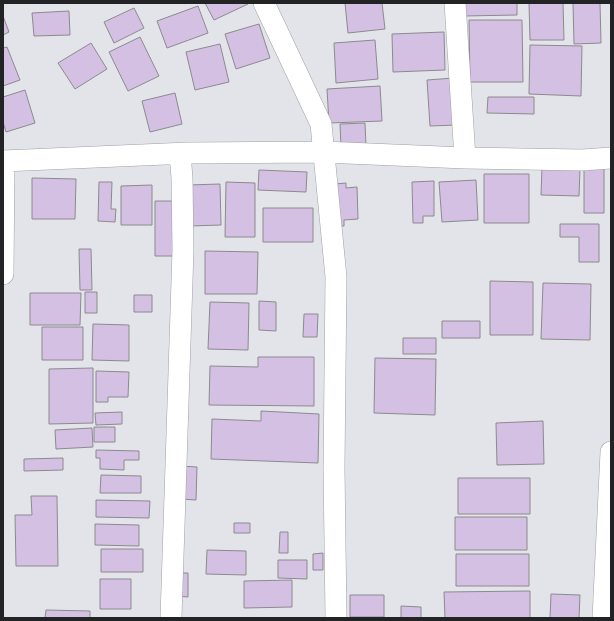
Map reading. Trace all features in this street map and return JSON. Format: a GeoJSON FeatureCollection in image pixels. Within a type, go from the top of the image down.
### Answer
{"type":"FeatureCollection","features":[{"type":"Feature","properties":{"kind":"street"},"geometry":{"type":"LineString","coordinates":[[264,3],[321,124],[336,277],[334,468],[336,618]]}},
{"type":"Feature","properties":{"kind":"street"},"geometry":{"type":"LineString","coordinates":[[455,3],[465,158]]}},
{"type":"Feature","properties":{"kind":"street"},"geometry":{"type":"LineString","coordinates":[[3,274],[4,162],[188,153],[323,152],[465,158],[582,160],[611,158]]}},
{"type":"Feature","properties":{"kind":"street"},"geometry":{"type":"LineString","coordinates":[[171,618],[183,250],[182,178],[180,154]]}},
{"type":"Feature","properties":{"kind":"street"},"geometry":{"type":"LineString","coordinates":[[603,618],[611,452]]}},
{"type":"Feature","properties":{"kind":"building"},"geometry":{"type":"Polygon","coordinates":[[[205,3],[248,3],[248,4],[214,20],[205,3]]]}},
{"type":"Feature","properties":{"kind":"building"},"geometry":{"type":"Polygon","coordinates":[[[345,3],[382,3],[385,29],[348,33],[345,3]]]}},
{"type":"Feature","properties":{"kind":"building"},"geometry":{"type":"Polygon","coordinates":[[[463,3],[517,3],[517,15],[464,16],[463,3]]]}},
{"type":"Feature","properties":{"kind":"building"},"geometry":{"type":"Polygon","coordinates":[[[529,3],[563,3],[564,40],[530,40],[529,3]]]}},
{"type":"Feature","properties":{"kind":"building"},"geometry":{"type":"Polygon","coordinates":[[[573,3],[600,3],[601,43],[574,44],[573,3]]]}},
{"type":"Feature","properties":{"kind":"building"},"geometry":{"type":"Polygon","coordinates":[[[198,6],[208,33],[167,48],[157,21],[198,6]]]}},
{"type":"Feature","properties":{"kind":"building"},"geometry":{"type":"Polygon","coordinates":[[[134,8],[144,28],[114,43],[104,22],[134,8]]]}},
{"type":"Feature","properties":{"kind":"building"},"geometry":{"type":"Polygon","coordinates":[[[69,11],[70,35],[34,36],[32,13],[69,11]]]}},
{"type":"Feature","properties":{"kind":"building"},"geometry":{"type":"Polygon","coordinates":[[[3,16],[9,32],[3,35],[3,16]]]}},
{"type":"Feature","properties":{"kind":"building"},"geometry":{"type":"Polygon","coordinates":[[[469,20],[522,20],[523,82],[470,82],[469,20]]]}},
{"type":"Feature","properties":{"kind":"building"},"geometry":{"type":"Polygon","coordinates":[[[259,24],[270,58],[236,69],[225,34],[259,24]]]}},
{"type":"Feature","properties":{"kind":"building"},"geometry":{"type":"Polygon","coordinates":[[[444,32],[445,70],[393,72],[392,34],[444,32]]]}},
{"type":"Feature","properties":{"kind":"building"},"geometry":{"type":"Polygon","coordinates":[[[140,37],[159,76],[128,91],[109,52],[140,37]]]}},
{"type":"Feature","properties":{"kind":"building"},"geometry":{"type":"Polygon","coordinates":[[[375,40],[378,79],[336,83],[334,43],[375,40]]]}},
{"type":"Feature","properties":{"kind":"building"},"geometry":{"type":"Polygon","coordinates":[[[91,43],[107,69],[75,89],[58,63],[91,43]]]}},
{"type":"Feature","properties":{"kind":"building"},"geometry":{"type":"Polygon","coordinates":[[[220,44],[229,82],[195,90],[186,52],[220,44]]]}},
{"type":"Feature","properties":{"kind":"building"},"geometry":{"type":"Polygon","coordinates":[[[530,45],[582,46],[581,96],[529,94],[530,45]]]}},
{"type":"Feature","properties":{"kind":"building"},"geometry":{"type":"Polygon","coordinates":[[[7,47],[20,80],[3,86],[3,48],[7,47]]]}},
{"type":"Feature","properties":{"kind":"building"},"geometry":{"type":"Polygon","coordinates":[[[454,78],[457,125],[430,126],[427,80],[454,78]]]}},
{"type":"Feature","properties":{"kind":"building"},"geometry":{"type":"Polygon","coordinates":[[[380,86],[382,121],[329,123],[327,89],[380,86]]]}},
{"type":"Feature","properties":{"kind":"building"},"geometry":{"type":"Polygon","coordinates":[[[25,90],[35,123],[6,132],[3,122],[3,97],[25,90]]]}},
{"type":"Feature","properties":{"kind":"building"},"geometry":{"type":"Polygon","coordinates":[[[175,93],[182,124],[150,132],[142,101],[175,93]]]}},
{"type":"Feature","properties":{"kind":"building"},"geometry":{"type":"Polygon","coordinates":[[[488,97],[534,97],[534,114],[487,113],[488,97]]]}},
{"type":"Feature","properties":{"kind":"building"},"geometry":{"type":"Polygon","coordinates":[[[365,123],[366,146],[341,147],[340,124],[365,123]]]}},
{"type":"Feature","properties":{"kind":"building"},"geometry":{"type":"Polygon","coordinates":[[[542,167],[580,169],[579,196],[541,195],[542,167]]]}},
{"type":"Feature","properties":{"kind":"building"},"geometry":{"type":"Polygon","coordinates":[[[584,167],[604,167],[604,213],[584,213],[584,167]]]}},
{"type":"Feature","properties":{"kind":"building"},"geometry":{"type":"Polygon","coordinates":[[[259,170],[307,172],[306,192],[258,190],[259,170]]]}},
{"type":"Feature","properties":{"kind":"building"},"geometry":{"type":"Polygon","coordinates":[[[484,174],[529,174],[529,223],[484,223],[484,174]]]}},
{"type":"Feature","properties":{"kind":"building"},"geometry":{"type":"Polygon","coordinates":[[[32,178],[76,179],[75,219],[32,219],[32,178]]]}},
{"type":"Feature","properties":{"kind":"building"},"geometry":{"type":"Polygon","coordinates":[[[476,180],[478,220],[442,222],[439,182],[476,180]]]}},
{"type":"Feature","properties":{"kind":"building"},"geometry":{"type":"Polygon","coordinates":[[[434,181],[434,216],[423,216],[423,223],[413,223],[412,182],[434,181]]]}},
{"type":"Feature","properties":{"kind":"building"},"geometry":{"type":"Polygon","coordinates":[[[99,182],[112,182],[111,209],[116,209],[115,222],[98,221],[99,182]]]}},
{"type":"Feature","properties":{"kind":"building"},"geometry":{"type":"Polygon","coordinates":[[[226,182],[255,183],[255,237],[225,237],[226,182]]]}},
{"type":"Feature","properties":{"kind":"building"},"geometry":{"type":"Polygon","coordinates":[[[346,183],[346,188],[357,187],[358,219],[344,220],[344,226],[336,226],[335,184],[346,183]]]}},
{"type":"Feature","properties":{"kind":"building"},"geometry":{"type":"Polygon","coordinates":[[[220,184],[221,225],[190,226],[188,185],[220,184]]]}},
{"type":"Feature","properties":{"kind":"building"},"geometry":{"type":"Polygon","coordinates":[[[152,185],[152,225],[121,225],[121,186],[152,185]]]}},
{"type":"Feature","properties":{"kind":"building"},"geometry":{"type":"Polygon","coordinates":[[[155,201],[179,201],[179,256],[155,256],[155,201]]]}},
{"type":"Feature","properties":{"kind":"building"},"geometry":{"type":"Polygon","coordinates":[[[263,208],[313,208],[313,242],[263,242],[263,208]]]}},
{"type":"Feature","properties":{"kind":"building"},"geometry":{"type":"Polygon","coordinates":[[[560,224],[599,224],[599,262],[579,262],[579,237],[560,237],[560,224]]]}},
{"type":"Feature","properties":{"kind":"building"},"geometry":{"type":"Polygon","coordinates":[[[79,249],[91,249],[92,290],[80,290],[79,249]]]}},
{"type":"Feature","properties":{"kind":"building"},"geometry":{"type":"Polygon","coordinates":[[[205,251],[258,252],[257,294],[205,294],[205,251]]]}},
{"type":"Feature","properties":{"kind":"building"},"geometry":{"type":"Polygon","coordinates":[[[490,281],[533,282],[533,335],[490,335],[490,281]]]}},
{"type":"Feature","properties":{"kind":"building"},"geometry":{"type":"Polygon","coordinates":[[[543,283],[591,284],[590,340],[541,339],[543,283]]]}},
{"type":"Feature","properties":{"kind":"building"},"geometry":{"type":"Polygon","coordinates":[[[85,292],[97,292],[97,313],[85,313],[85,292]]]}},
{"type":"Feature","properties":{"kind":"building"},"geometry":{"type":"Polygon","coordinates":[[[30,293],[81,293],[80,325],[30,325],[30,293]]]}},
{"type":"Feature","properties":{"kind":"building"},"geometry":{"type":"Polygon","coordinates":[[[134,295],[152,295],[152,312],[134,312],[134,295]]]}},
{"type":"Feature","properties":{"kind":"building"},"geometry":{"type":"Polygon","coordinates":[[[259,301],[276,302],[276,331],[259,330],[259,301]]]}},
{"type":"Feature","properties":{"kind":"building"},"geometry":{"type":"Polygon","coordinates":[[[210,302],[249,303],[248,350],[208,349],[210,302]]]}},
{"type":"Feature","properties":{"kind":"building"},"geometry":{"type":"Polygon","coordinates":[[[304,314],[318,314],[317,337],[303,337],[304,314]]]}},
{"type":"Feature","properties":{"kind":"building"},"geometry":{"type":"Polygon","coordinates":[[[442,321],[480,321],[480,338],[442,338],[442,321]]]}},
{"type":"Feature","properties":{"kind":"building"},"geometry":{"type":"Polygon","coordinates":[[[93,324],[129,325],[129,361],[92,360],[93,324]]]}},
{"type":"Feature","properties":{"kind":"building"},"geometry":{"type":"Polygon","coordinates":[[[42,327],[83,327],[83,360],[42,360],[42,327]]]}},
{"type":"Feature","properties":{"kind":"building"},"geometry":{"type":"Polygon","coordinates":[[[403,338],[436,338],[436,354],[403,354],[403,338]]]}},
{"type":"Feature","properties":{"kind":"building"},"geometry":{"type":"Polygon","coordinates":[[[258,357],[314,357],[314,406],[209,405],[210,366],[258,367],[258,357]]]}},
{"type":"Feature","properties":{"kind":"building"},"geometry":{"type":"Polygon","coordinates":[[[375,358],[436,359],[435,415],[374,413],[375,358]]]}},
{"type":"Feature","properties":{"kind":"building"},"geometry":{"type":"Polygon","coordinates":[[[93,368],[93,423],[49,424],[49,369],[93,368]]]}},
{"type":"Feature","properties":{"kind":"building"},"geometry":{"type":"Polygon","coordinates":[[[96,371],[129,372],[128,397],[108,397],[108,402],[96,402],[96,371]]]}},
{"type":"Feature","properties":{"kind":"building"},"geometry":{"type":"Polygon","coordinates":[[[261,411],[319,414],[318,463],[211,459],[212,419],[261,421],[261,411]]]}},
{"type":"Feature","properties":{"kind":"building"},"geometry":{"type":"Polygon","coordinates":[[[122,412],[122,424],[96,425],[95,413],[122,412]]]}},
{"type":"Feature","properties":{"kind":"building"},"geometry":{"type":"Polygon","coordinates":[[[543,421],[544,464],[497,465],[496,423],[543,421]]]}},
{"type":"Feature","properties":{"kind":"building"},"geometry":{"type":"Polygon","coordinates":[[[94,427],[115,427],[115,442],[94,442],[94,427]]]}},
{"type":"Feature","properties":{"kind":"building"},"geometry":{"type":"Polygon","coordinates":[[[92,428],[93,447],[56,449],[55,430],[92,428]]]}},
{"type":"Feature","properties":{"kind":"building"},"geometry":{"type":"Polygon","coordinates":[[[96,450],[139,451],[139,460],[124,460],[124,470],[100,469],[100,458],[96,458],[96,450]]]}},
{"type":"Feature","properties":{"kind":"building"},"geometry":{"type":"Polygon","coordinates":[[[63,458],[63,470],[24,471],[24,459],[63,458]]]}},
{"type":"Feature","properties":{"kind":"building"},"geometry":{"type":"Polygon","coordinates":[[[181,466],[197,467],[196,500],[180,499],[181,466]]]}},
{"type":"Feature","properties":{"kind":"building"},"geometry":{"type":"Polygon","coordinates":[[[101,475],[141,476],[141,493],[100,493],[101,475]]]}},
{"type":"Feature","properties":{"kind":"building"},"geometry":{"type":"Polygon","coordinates":[[[458,478],[530,478],[530,514],[458,514],[458,478]]]}},
{"type":"Feature","properties":{"kind":"building"},"geometry":{"type":"Polygon","coordinates":[[[31,496],[57,496],[58,566],[16,566],[15,515],[32,515],[31,496]]]}},
{"type":"Feature","properties":{"kind":"building"},"geometry":{"type":"Polygon","coordinates":[[[96,500],[150,501],[149,518],[96,517],[96,500]]]}},
{"type":"Feature","properties":{"kind":"building"},"geometry":{"type":"Polygon","coordinates":[[[455,517],[527,517],[527,550],[455,550],[455,517]]]}},
{"type":"Feature","properties":{"kind":"building"},"geometry":{"type":"Polygon","coordinates":[[[234,523],[250,523],[250,533],[234,533],[234,523]]]}},
{"type":"Feature","properties":{"kind":"building"},"geometry":{"type":"Polygon","coordinates":[[[95,524],[139,525],[139,546],[95,545],[95,524]]]}},
{"type":"Feature","properties":{"kind":"building"},"geometry":{"type":"Polygon","coordinates":[[[280,532],[288,532],[288,553],[279,553],[280,532]]]}},
{"type":"Feature","properties":{"kind":"building"},"geometry":{"type":"Polygon","coordinates":[[[101,549],[143,549],[143,572],[101,572],[101,549]]]}},
{"type":"Feature","properties":{"kind":"building"},"geometry":{"type":"Polygon","coordinates":[[[207,550],[246,551],[246,575],[206,574],[207,550]]]}},
{"type":"Feature","properties":{"kind":"building"},"geometry":{"type":"Polygon","coordinates":[[[323,553],[323,570],[313,570],[313,554],[323,553]]]}},
{"type":"Feature","properties":{"kind":"building"},"geometry":{"type":"Polygon","coordinates":[[[456,554],[529,554],[529,586],[456,586],[456,554]]]}},
{"type":"Feature","properties":{"kind":"building"},"geometry":{"type":"Polygon","coordinates":[[[278,560],[307,560],[307,579],[278,578],[278,560]]]}},
{"type":"Feature","properties":{"kind":"building"},"geometry":{"type":"Polygon","coordinates":[[[176,573],[188,573],[188,597],[176,596],[176,573]]]}},
{"type":"Feature","properties":{"kind":"building"},"geometry":{"type":"Polygon","coordinates":[[[100,579],[131,579],[131,609],[100,609],[100,579]]]}},
{"type":"Feature","properties":{"kind":"building"},"geometry":{"type":"Polygon","coordinates":[[[292,580],[292,607],[244,608],[244,581],[292,580]]]}},
{"type":"Feature","properties":{"kind":"building"},"geometry":{"type":"Polygon","coordinates":[[[530,591],[530,618],[445,618],[444,592],[530,591]]]}},
{"type":"Feature","properties":{"kind":"building"},"geometry":{"type":"Polygon","coordinates":[[[551,594],[580,595],[579,618],[550,618],[551,594]]]}},
{"type":"Feature","properties":{"kind":"building"},"geometry":{"type":"Polygon","coordinates":[[[350,595],[384,595],[384,617],[350,617],[350,595]]]}},
{"type":"Feature","properties":{"kind":"building"},"geometry":{"type":"Polygon","coordinates":[[[401,606],[421,607],[421,618],[401,618],[401,606]]]}},
{"type":"Feature","properties":{"kind":"building"},"geometry":{"type":"Polygon","coordinates":[[[46,610],[90,611],[90,618],[45,618],[46,610]]]}}]}
